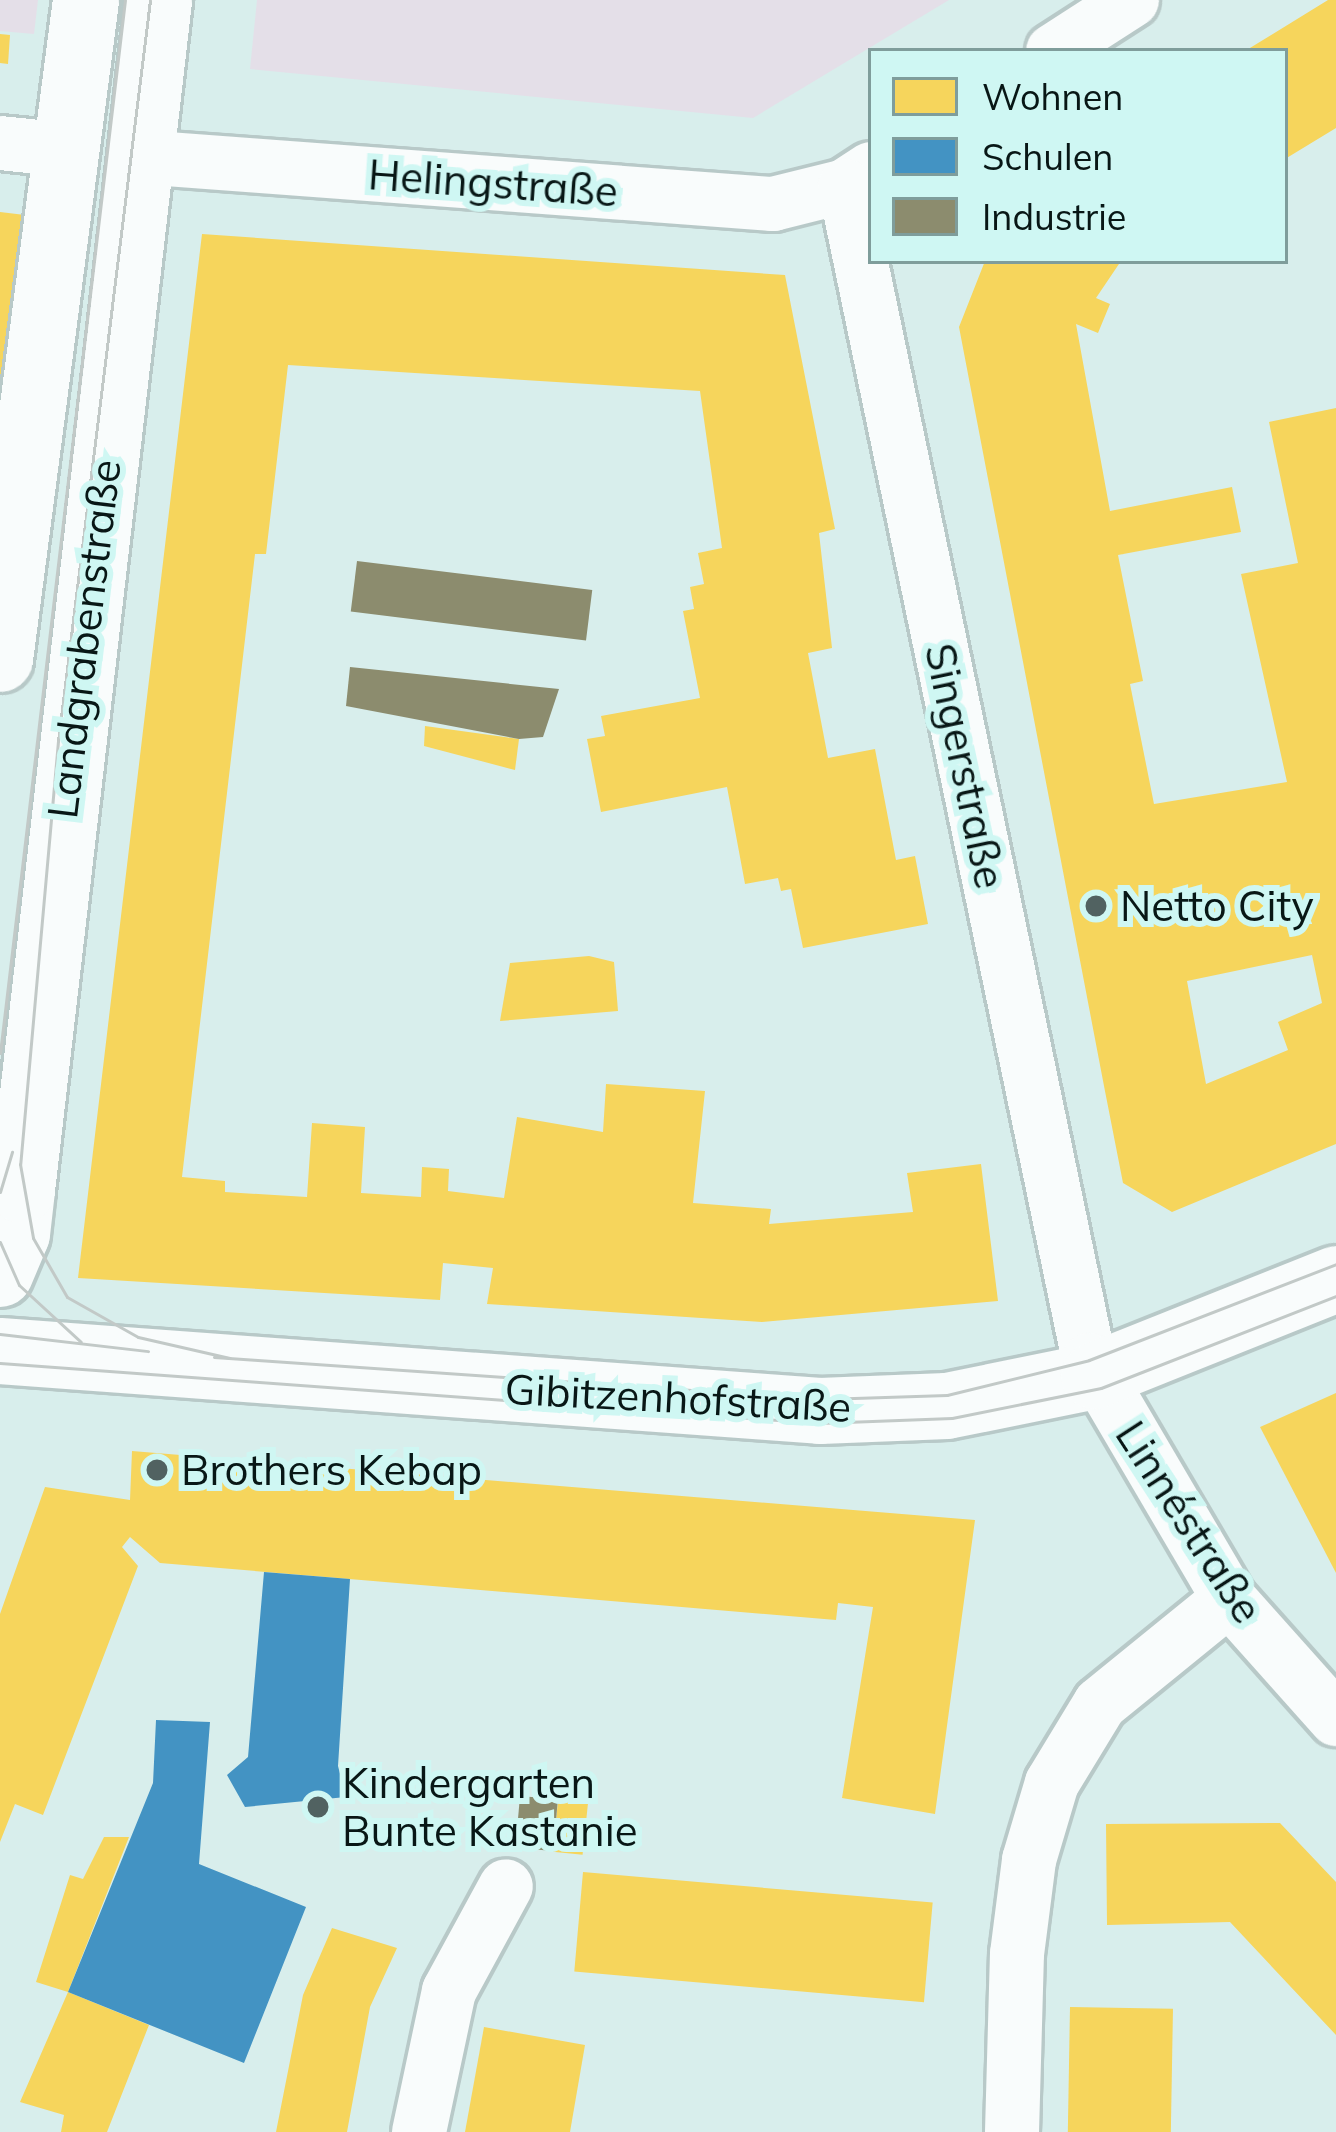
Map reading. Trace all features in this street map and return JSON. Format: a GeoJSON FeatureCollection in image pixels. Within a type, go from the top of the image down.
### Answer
{"type":"FeatureCollection","features":[{"type":"Feature","properties":{"kind":"main road","name":"Landgrabenstraße"},"geometry":{"type":"LineString","coordinates":[[0,659],[86,0]]}},
{"type":"Feature","properties":{"kind":"main road","name":"Landgrabenstraße"},"geometry":{"type":"LineString","coordinates":[[0,1274],[17,1234],[158,0]]}},
{"type":"Feature","properties":{"kind":"main road","name":"Gibitzenhofstraße"},"geometry":{"type":"LineString","coordinates":[[0,1351],[820,1411],[983,1402],[1094,1376],[1336,1280]]}},
{"type":"Feature","properties":{"kind":"street"},"geometry":{"type":"LineString","coordinates":[[1058,48],[1132,0]]}},
{"type":"Feature","properties":{"kind":"street"},"geometry":{"type":"LineString","coordinates":[[0,142],[68,150]]}},
{"type":"Feature","properties":{"kind":"street","name":"Helingstraße"},"geometry":{"type":"LineString","coordinates":[[140,157],[773,204],[858,177]]}},
{"type":"Feature","properties":{"kind":"street","name":"Singerstraße"},"geometry":{"type":"LineString","coordinates":[[858,177],[868,228]]}},
{"type":"Feature","properties":{"kind":"street","name":"Singerstraße"},"geometry":{"type":"LineString","coordinates":[[875,264],[1094,1376]]}},
{"type":"Feature","properties":{"kind":"street","name":"Linnéstraße"},"geometry":{"type":"LineString","coordinates":[[1094,1376],[1229,1599],[1336,1719]]}},
{"type":"Feature","properties":{"kind":"street"},"geometry":{"type":"LineString","coordinates":[[1012,2132],[1017,1954],[1029,1860],[1052,1784],[1100,1704],[1229,1599]]}},
{"type":"Feature","properties":{"kind":"street"},"geometry":{"type":"LineString","coordinates":[[419,2132],[448,1991],[506,1886]]}},
{"type":"Feature","properties":{"kind":"shaded area"},"geometry":{"type":"Polygon","coordinates":[[[0,0],[38,0],[34,34],[0,31],[0,0]]]}},
{"type":"Feature","properties":{"kind":"shaded area"},"geometry":{"type":"Polygon","coordinates":[[[257,0],[949,0],[753,118],[250,69],[257,0]]]}},
{"type":"Feature","properties":{"kind":"building: Wohnen"},"geometry":{"type":"Polygon","coordinates":[[[1328,0],[1336,0],[1336,128],[1288,157],[1288,48],[1250,48],[1328,0]]]}},
{"type":"Feature","properties":{"kind":"building: Wohnen"},"geometry":{"type":"Polygon","coordinates":[[[0,34],[10,35],[8,64],[0,63],[0,34]]]}},
{"type":"Feature","properties":{"kind":"building: Wohnen"},"geometry":{"type":"Polygon","coordinates":[[[0,212],[25,215],[3,402],[0,402],[0,212]]]}},
{"type":"Feature","properties":{"kind":"building: Wohnen"},"geometry":{"type":"Polygon","coordinates":[[[202,234],[785,275],[835,529],[819,533],[832,648],[808,653],[828,758],[875,749],[896,860],[915,856],[928,924],[803,948],[791,889],[781,891],[778,878],[745,884],[727,787],[601,812],[587,739],[605,736],[601,716],[700,698],[683,611],[694,609],[690,587],[704,584],[698,553],[722,548],[700,391],[288,365],[266,554],[255,554],[182,1177],[225,1181],[225,1192],[307,1197],[312,1123],[365,1127],[361,1193],[421,1197],[422,1167],[449,1169],[448,1191],[504,1198],[517,1117],[603,1132],[606,1084],[705,1091],[693,1203],[771,1209],[769,1224],[913,1212],[907,1173],[981,1164],[998,1301],[762,1322],[487,1304],[493,1268],[443,1263],[440,1300],[78,1278],[202,234]]]}},
{"type":"Feature","properties":{"kind":"building: Wohnen"},"geometry":{"type":"Polygon","coordinates":[[[984,264],[1119,264],[1096,298],[1110,304],[1098,333],[1076,324],[1110,511],[1232,487],[1241,532],[1118,555],[1143,681],[1130,684],[1154,804],[1287,782],[1241,574],[1298,563],[1269,422],[1336,408],[1336,1144],[1172,1212],[1123,1183],[959,327],[984,264]],[[1312,955],[1187,981],[1206,1084],[1288,1050],[1278,1022],[1322,1003],[1312,955]]]}},
{"type":"Feature","properties":{"kind":"building: Wohnen"},"geometry":{"type":"Polygon","coordinates":[[[425,726],[519,739],[515,770],[424,746],[425,726]]]}},
{"type":"Feature","properties":{"kind":"building: Wohnen"},"geometry":{"type":"Polygon","coordinates":[[[589,956],[614,962],[618,1011],[500,1021],[510,963],[589,956]]]}},
{"type":"Feature","properties":{"kind":"building: Wohnen"},"geometry":{"type":"Polygon","coordinates":[[[1336,1393],[1336,1573],[1260,1427],[1336,1393]]]}},
{"type":"Feature","properties":{"kind":"building: Wohnen"},"geometry":{"type":"Polygon","coordinates":[[[132,1451],[975,1520],[935,1814],[842,1798],[873,1607],[838,1603],[836,1620],[160,1563],[130,1537],[122,1547],[138,1566],[43,1815],[15,1804],[0,1842],[0,1614],[45,1487],[130,1500],[132,1451]]]}},
{"type":"Feature","properties":{"kind":"building: Wohnen"},"geometry":{"type":"Polygon","coordinates":[[[559,1792],[589,1795],[583,1855],[553,1852],[559,1792]]]}},
{"type":"Feature","properties":{"kind":"building: Wohnen"},"geometry":{"type":"Polygon","coordinates":[[[1280,1823],[1336,1882],[1336,2035],[1230,1922],[1107,1925],[1106,1824],[1280,1823]]]}},
{"type":"Feature","properties":{"kind":"building: Wohnen"},"geometry":{"type":"Polygon","coordinates":[[[104,1837],[129,1837],[68,1992],[36,1982],[70,1875],[83,1879],[104,1837]]]}},
{"type":"Feature","properties":{"kind":"building: Wohnen"},"geometry":{"type":"Polygon","coordinates":[[[583,1872],[933,1903],[924,2002],[574,1972],[583,1872]]]}},
{"type":"Feature","properties":{"kind":"building: Wohnen"},"geometry":{"type":"Polygon","coordinates":[[[332,1928],[397,1948],[370,2007],[347,2132],[276,2132],[303,1995],[332,1928]]]}},
{"type":"Feature","properties":{"kind":"building: Wohnen"},"geometry":{"type":"Polygon","coordinates":[[[68,1992],[149,2025],[107,2132],[61,2132],[64,2115],[20,2102],[68,1992]]]}},
{"type":"Feature","properties":{"kind":"building: Wohnen"},"geometry":{"type":"Polygon","coordinates":[[[1070,2007],[1173,2009],[1171,2132],[1068,2132],[1070,2007]]]}},
{"type":"Feature","properties":{"kind":"building: Wohnen"},"geometry":{"type":"Polygon","coordinates":[[[484,2027],[585,2045],[570,2132],[465,2132],[484,2027]]]}},
{"type":"Feature","properties":{"kind":"building: Schulen"},"geometry":{"type":"Polygon","coordinates":[[[264,1572],[350,1579],[338,1766],[346,1797],[245,1807],[227,1775],[248,1757],[264,1572]]]}},
{"type":"Feature","properties":{"kind":"building: Schulen"},"geometry":{"type":"Polygon","coordinates":[[[156,1720],[210,1722],[199,1864],[306,1907],[244,2063],[68,1992],[153,1783],[156,1720]]]}},
{"type":"Feature","properties":{"kind":"building: Industrie"},"geometry":{"type":"Polygon","coordinates":[[[357,561],[592,590],[586,641],[351,612],[357,561]]]}},
{"type":"Feature","properties":{"kind":"building: Industrie"},"geometry":{"type":"Polygon","coordinates":[[[350,667],[559,689],[543,737],[519,739],[346,706],[350,667]]]}},
{"type":"Feature","properties":{"kind":"building: Industrie"},"geometry":{"type":"Polygon","coordinates":[[[520,1796],[558,1799],[553,1851],[515,1848],[520,1796]]]}},
{"type":"Feature","properties":{"kind":"tram line"},"geometry":{"type":"LineString","coordinates":[[0,1053],[125,0]]}},
{"type":"Feature","properties":{"kind":"tram line"},"geometry":{"type":"LineString","coordinates":[[150,0],[58,741],[20,1164],[33,1238],[67,1297],[138,1337],[230,1358]]}},
{"type":"Feature","properties":{"kind":"tram line"},"geometry":{"type":"LineString","coordinates":[[0,1192],[12,1152]]}},
{"type":"Feature","properties":{"kind":"tram line"},"geometry":{"type":"LineString","coordinates":[[0,1242],[19,1285],[81,1342]]}},
{"type":"Feature","properties":{"kind":"tram line"},"geometry":{"type":"LineString","coordinates":[[214,1357],[823,1399],[947,1395],[1089,1360],[1336,1264]]}},
{"type":"Feature","properties":{"kind":"tram line"},"geometry":{"type":"LineString","coordinates":[[0,1363],[819,1423],[952,1418],[1101,1388],[1336,1296]]}},
{"type":"Feature","properties":{"kind":"tram line"},"geometry":{"type":"LineString","coordinates":[[0,1334],[148,1351]]}},
{"type":"Feature","properties":{"kind":"place","name":"Netto City"},"geometry":{"type":"Point","coordinates":[1096,906]}},
{"type":"Feature","properties":{"kind":"place","name":"Brothers Kebap"},"geometry":{"type":"Point","coordinates":[157,1470]}},
{"type":"Feature","properties":{"kind":"place","name":"Kindergarten Bunte Kastanie"},"geometry":{"type":"Point","coordinates":[318,1807]}}]}
